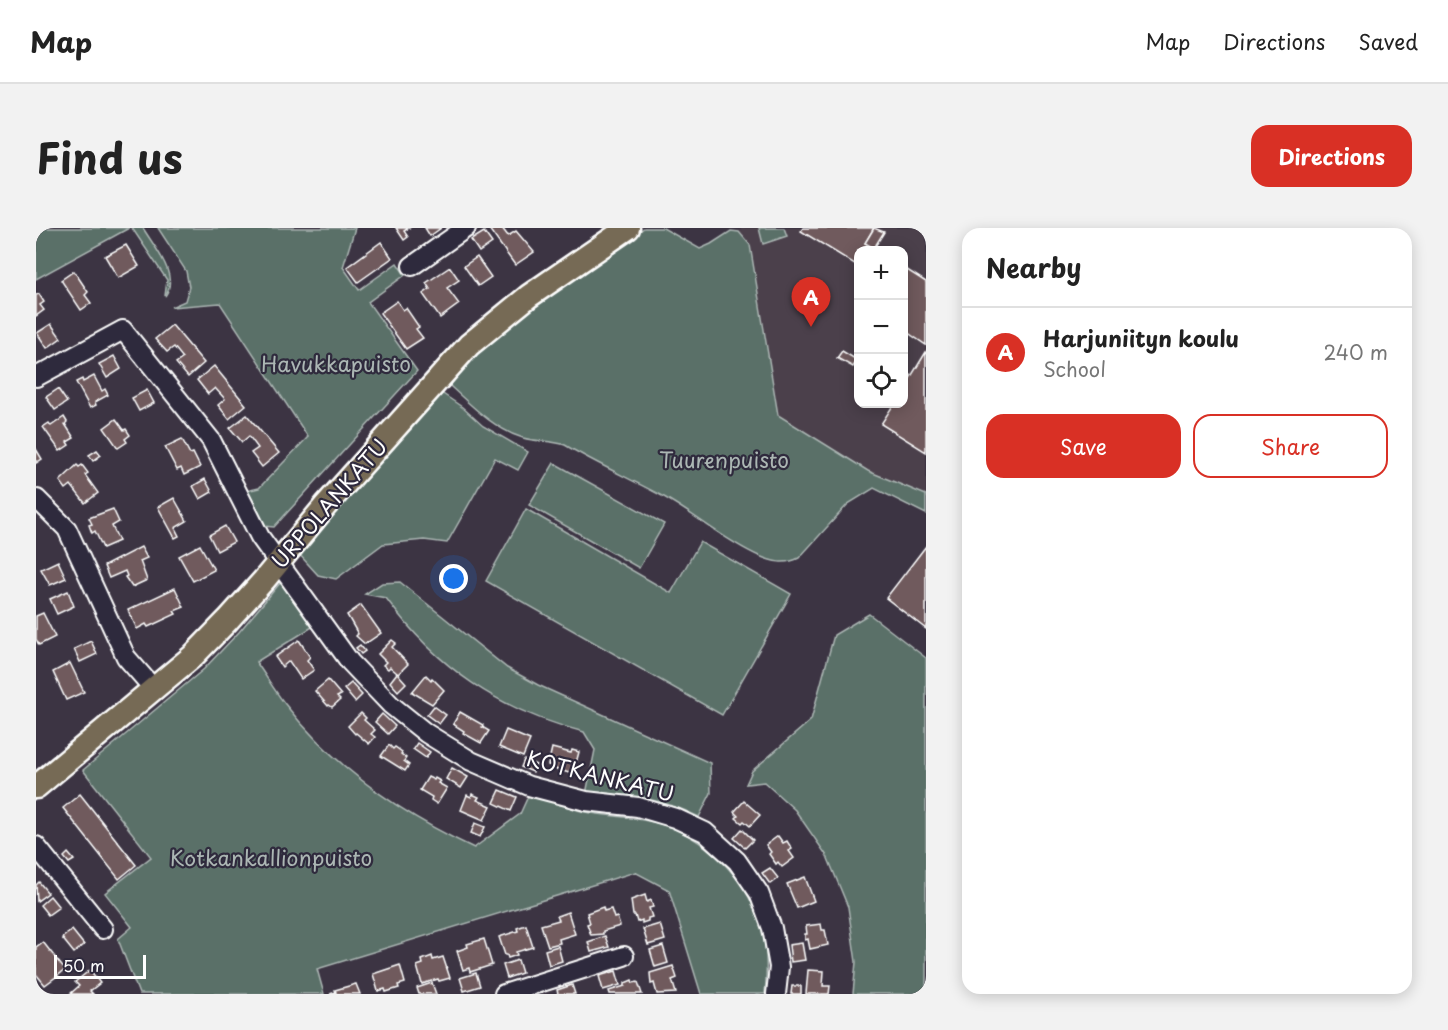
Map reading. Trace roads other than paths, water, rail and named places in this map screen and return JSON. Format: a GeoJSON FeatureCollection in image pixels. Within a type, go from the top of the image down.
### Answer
{"type":"FeatureCollection","features":[{"type":"Feature","properties":{"kind":"main road","name":"URPOLANKATU"},"geometry":{"type":"LineString","coordinates":[[36,787],[193,656],[228,620],[326,505],[469,345],[521,302],[628,228]]}},
{"type":"Feature","properties":{"kind":"street"},"geometry":{"type":"LineString","coordinates":[[412,266],[466,228]]}},
{"type":"Feature","properties":{"kind":"street","name":"KOTKANKATU"},"geometry":{"type":"LineString","coordinates":[[36,377],[123,330],[211,440],[253,527],[350,662],[391,705],[426,734],[471,761],[529,786],[586,801],[638,807],[675,818],[705,832],[737,861],[759,893],[772,928],[779,967],[776,994]]}},
{"type":"Feature","properties":{"kind":"street"},"geometry":{"type":"LineString","coordinates":[[38,500],[67,529],[126,657],[153,688]]}},
{"type":"Feature","properties":{"kind":"street"},"geometry":{"type":"LineString","coordinates":[[36,846],[103,929]]}},
{"type":"Feature","properties":{"kind":"street"},"geometry":{"type":"LineString","coordinates":[[504,994],[624,956]]}},
{"type":"Feature","properties":{"kind":"place","name":"Harjuniityn koulu"},"geometry":{"type":"Point","coordinates":[811,327]}},
{"type":"Feature","properties":{"kind":"park label","name":"Havukkapuisto"},"geometry":{"type":"Point","coordinates":[336,365]}},
{"type":"Feature","properties":{"kind":"park label","name":"Tuurenpuisto"},"geometry":{"type":"Point","coordinates":[724,461]}},
{"type":"Feature","properties":{"kind":"park label","name":"Kotkankallionpuisto"},"geometry":{"type":"Point","coordinates":[271,859]}}]}
